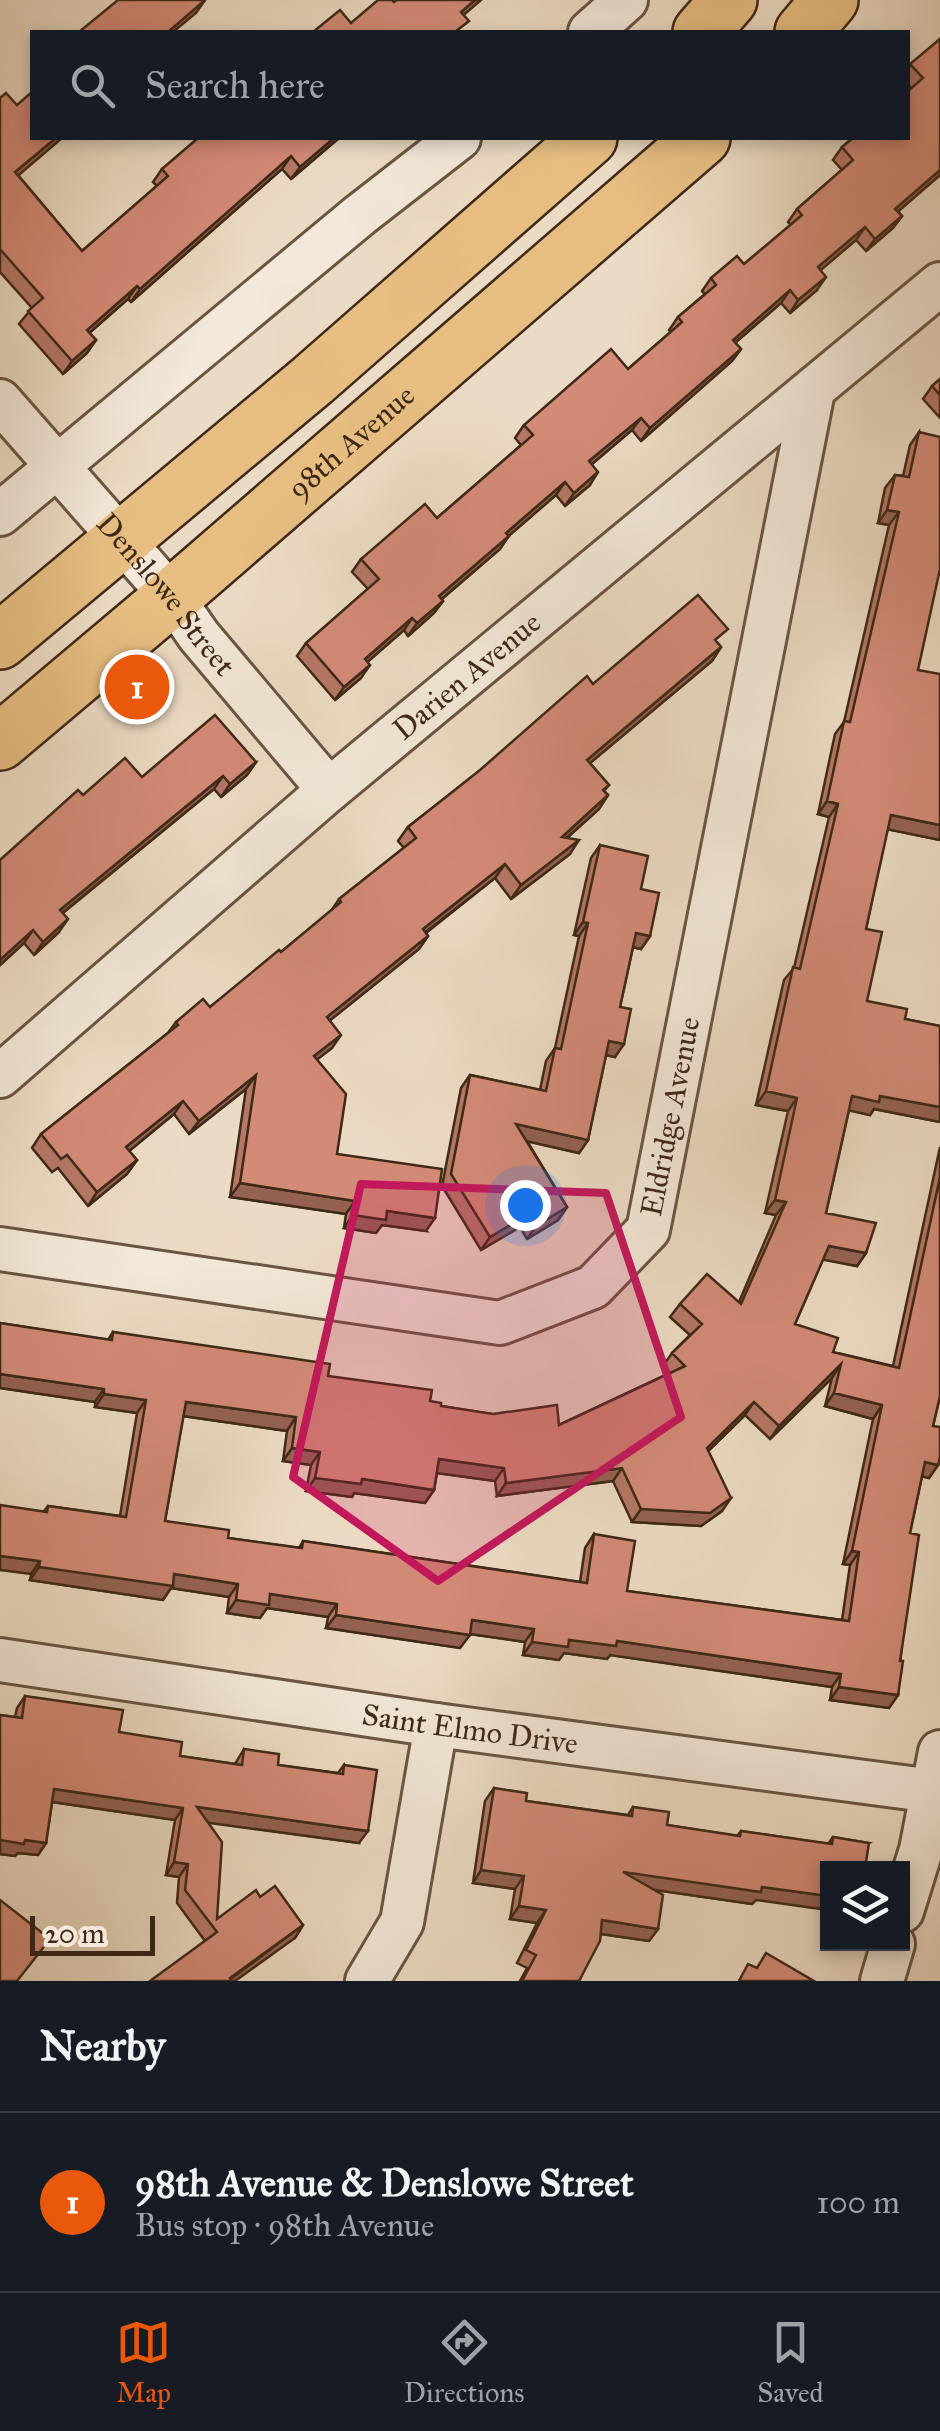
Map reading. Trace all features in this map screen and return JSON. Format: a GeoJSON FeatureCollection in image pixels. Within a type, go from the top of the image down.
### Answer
{"type":"FeatureCollection","features":[{"type":"Feature","properties":{"kind":"main road"},"geometry":{"type":"LineString","coordinates":[[703,30],[729,0]]}},
{"type":"Feature","properties":{"kind":"main road"},"geometry":{"type":"LineString","coordinates":[[805,30],[830,0]]}},
{"type":"Feature","properties":{"kind":"main road"},"geometry":{"type":"LineString","coordinates":[[0,641],[313,380],[587,140]]}},
{"type":"Feature","properties":{"kind":"main road","name":"98th Avenue"},"geometry":{"type":"LineString","coordinates":[[0,742],[700,140]]}},
{"type":"Feature","properties":{"kind":"street"},"geometry":{"type":"LineString","coordinates":[[592,30],[626,0]]}},
{"type":"Feature","properties":{"kind":"street"},"geometry":{"type":"LineString","coordinates":[[0,514],[457,140]]}},
{"type":"Feature","properties":{"kind":"street","name":"Darien Avenue"},"geometry":{"type":"LineString","coordinates":[[0,1076],[329,790],[940,284]]}},
{"type":"Feature","properties":{"kind":"street","name":"Eldridge Avenue"},"geometry":{"type":"LineString","coordinates":[[0,1248],[500,1323],[593,1287],[648,1230],[814,391]]}},
{"type":"Feature","properties":{"kind":"street","name":"Denslowe Street"},"geometry":{"type":"LineString","coordinates":[[0,401],[172,597],[329,790]]}},
{"type":"Feature","properties":{"kind":"street","name":"Saint Elmo Drive"},"geometry":{"type":"LineString","coordinates":[[0,1660],[436,1725],[937,1778]]}},
{"type":"Feature","properties":{"kind":"street"},"geometry":{"type":"LineString","coordinates":[[367,1981],[402,1922],[436,1725]]}},
{"type":"Feature","properties":{"kind":"street"},"geometry":{"type":"LineString","coordinates":[[910,1885],[937,1778]]}},
{"type":"Feature","properties":{"kind":"street"},"geometry":{"type":"LineString","coordinates":[[882,1981],[891,1951]]}},
{"type":"Feature","properties":{"kind":"highlighted area"},"geometry":{"type":"Polygon","coordinates":[[[361,1184],[606,1193],[681,1417],[438,1581],[293,1477],[361,1184]]]}},
{"type":"Feature","properties":{"kind":"building"},"geometry":{"type":"Polygon","coordinates":[[[118,0],[205,0],[170,30],[81,30],[118,0]]]}},
{"type":"Feature","properties":{"kind":"building"},"geometry":{"type":"Polygon","coordinates":[[[378,0],[475,0],[461,12],[469,21],[458,30],[315,30],[340,10],[351,23],[378,0]]]}},
{"type":"Feature","properties":{"kind":"building"},"geometry":{"type":"Polygon","coordinates":[[[940,39],[940,170],[895,209],[902,216],[875,239],[865,227],[818,267],[826,277],[798,300],[790,290],[733,340],[741,349],[650,428],[641,418],[589,461],[598,472],[574,493],[565,482],[439,596],[443,601],[417,623],[412,618],[365,659],[370,665],[344,687],[306,643],[379,579],[361,559],[425,504],[437,518],[533,435],[524,425],[611,349],[628,369],[682,322],[678,317],[716,285],[711,278],[737,256],[744,264],[802,215],[797,209],[853,160],[842,147],[851,140],[910,140],[910,89],[923,78],[910,64],[940,39]]]}},
{"type":"Feature","properties":{"kind":"building"},"geometry":{"type":"Polygon","coordinates":[[[6,93],[17,105],[30,94],[30,140],[54,140],[15,172],[82,251],[168,176],[162,169],[196,140],[332,140],[300,167],[291,156],[140,289],[137,286],[87,330],[96,340],[72,361],[28,311],[43,298],[0,249],[0,98],[6,93]]]}},
{"type":"Feature","properties":{"kind":"building"},"geometry":{"type":"Polygon","coordinates":[[[940,379],[940,395],[932,386],[940,379]]]}},
{"type":"Feature","properties":{"kind":"building"},"geometry":{"type":"Polygon","coordinates":[[[919,432],[940,437],[940,569],[918,670],[940,674],[940,825],[891,815],[866,929],[882,932],[867,1001],[907,1009],[905,1019],[940,1026],[940,1107],[880,1096],[879,1102],[852,1096],[826,1213],[876,1223],[866,1253],[829,1246],[795,1324],[838,1338],[833,1352],[899,1368],[940,1177],[940,1396],[933,1426],[940,1427],[940,1457],[938,1465],[925,1462],[910,1533],[919,1535],[898,1695],[839,1687],[841,1674],[617,1641],[616,1646],[569,1640],[568,1647],[532,1642],[534,1629],[472,1620],[470,1635],[336,1615],[337,1604],[270,1594],[269,1605],[236,1600],[238,1584],[174,1574],[173,1586],[39,1567],[40,1561],[0,1556],[0,1505],[47,1512],[48,1506],[126,1517],[146,1400],[104,1394],[104,1389],[0,1374],[0,1323],[112,1340],[113,1332],[330,1364],[328,1376],[432,1390],[430,1401],[441,1406],[493,1414],[557,1405],[559,1425],[685,1366],[672,1353],[702,1324],[680,1304],[707,1274],[741,1304],[786,1202],[775,1200],[797,1098],[766,1091],[793,967],[800,969],[838,804],[827,801],[844,721],[850,722],[899,512],[887,510],[895,475],[909,477],[919,432]],[[841,1364],[779,1426],[754,1402],[707,1448],[731,1498],[710,1513],[641,1509],[622,1468],[506,1483],[504,1468],[439,1459],[434,1490],[362,1479],[361,1484],[315,1478],[320,1452],[292,1448],[296,1417],[186,1402],[165,1521],[229,1530],[228,1538],[302,1548],[303,1541],[587,1583],[594,1534],[635,1541],[627,1591],[849,1621],[859,1552],[852,1551],[882,1405],[834,1393],[841,1364]]]}},
{"type":"Feature","properties":{"kind":"building"},"geometry":{"type":"Polygon","coordinates":[[[698,595],[728,629],[715,640],[721,647],[587,760],[609,785],[603,790],[608,795],[562,837],[579,840],[521,885],[505,864],[423,929],[428,936],[327,1017],[341,1035],[314,1056],[346,1094],[337,1154],[442,1169],[435,1218],[387,1211],[386,1220],[353,1215],[355,1201],[240,1183],[256,1075],[199,1121],[183,1101],[126,1147],[137,1160],[97,1192],[67,1155],[61,1159],[41,1134],[178,1025],[176,1022],[203,999],[210,1007],[281,952],[341,902],[339,899],[416,838],[408,827],[587,676],[593,684],[698,595]]]}},
{"type":"Feature","properties":{"kind":"building"},"geometry":{"type":"Polygon","coordinates":[[[215,715],[256,762],[230,784],[223,776],[60,910],[68,919],[43,942],[33,930],[0,960],[0,860],[78,790],[83,795],[125,758],[142,777],[215,715]]]}},
{"type":"Feature","properties":{"kind":"building"},"geometry":{"type":"Polygon","coordinates":[[[600,845],[648,856],[641,889],[659,893],[650,936],[636,933],[620,1007],[631,1009],[624,1044],[609,1041],[588,1140],[516,1124],[567,1207],[536,1226],[529,1214],[490,1237],[451,1174],[470,1075],[546,1091],[555,1048],[561,1049],[600,845]]]}},
{"type":"Feature","properties":{"kind":"building"},"geometry":{"type":"Polygon","coordinates":[[[25,1696],[123,1710],[119,1732],[182,1742],[180,1756],[242,1765],[244,1749],[279,1754],[278,1765],[343,1774],[344,1765],[377,1770],[368,1831],[197,1807],[222,1842],[217,1919],[256,1890],[260,1897],[275,1886],[303,1925],[230,1978],[232,1981],[150,1981],[217,1932],[185,1890],[188,1864],[174,1862],[183,1808],[54,1789],[46,1843],[0,1840],[0,1715],[22,1718],[25,1696]]]}},
{"type":"Feature","properties":{"kind":"building"},"geometry":{"type":"Polygon","coordinates":[[[494,1788],[527,1793],[526,1801],[632,1816],[633,1807],[669,1812],[667,1825],[740,1836],[741,1831],[832,1844],[833,1837],[869,1843],[866,1861],[820,1861],[820,1895],[762,1887],[761,1892],[623,1872],[663,1895],[658,1929],[602,1920],[600,1941],[579,1981],[522,1981],[536,1955],[526,1950],[546,1910],[519,1906],[524,1876],[481,1870],[494,1788]]]}},
{"type":"Feature","properties":{"kind":"building"},"geometry":{"type":"Polygon","coordinates":[[[0,1900],[50,1939],[17,1981],[0,1981],[0,1900]]]}},
{"type":"Feature","properties":{"kind":"building"},"geometry":{"type":"Polygon","coordinates":[[[766,1953],[814,1981],[739,1981],[748,1964],[757,1968],[766,1953]]]}},
{"type":"Feature","properties":{"kind":"place","name":"98th Avenue & Denslowe Street"},"geometry":{"type":"Point","coordinates":[137,687]}}]}
